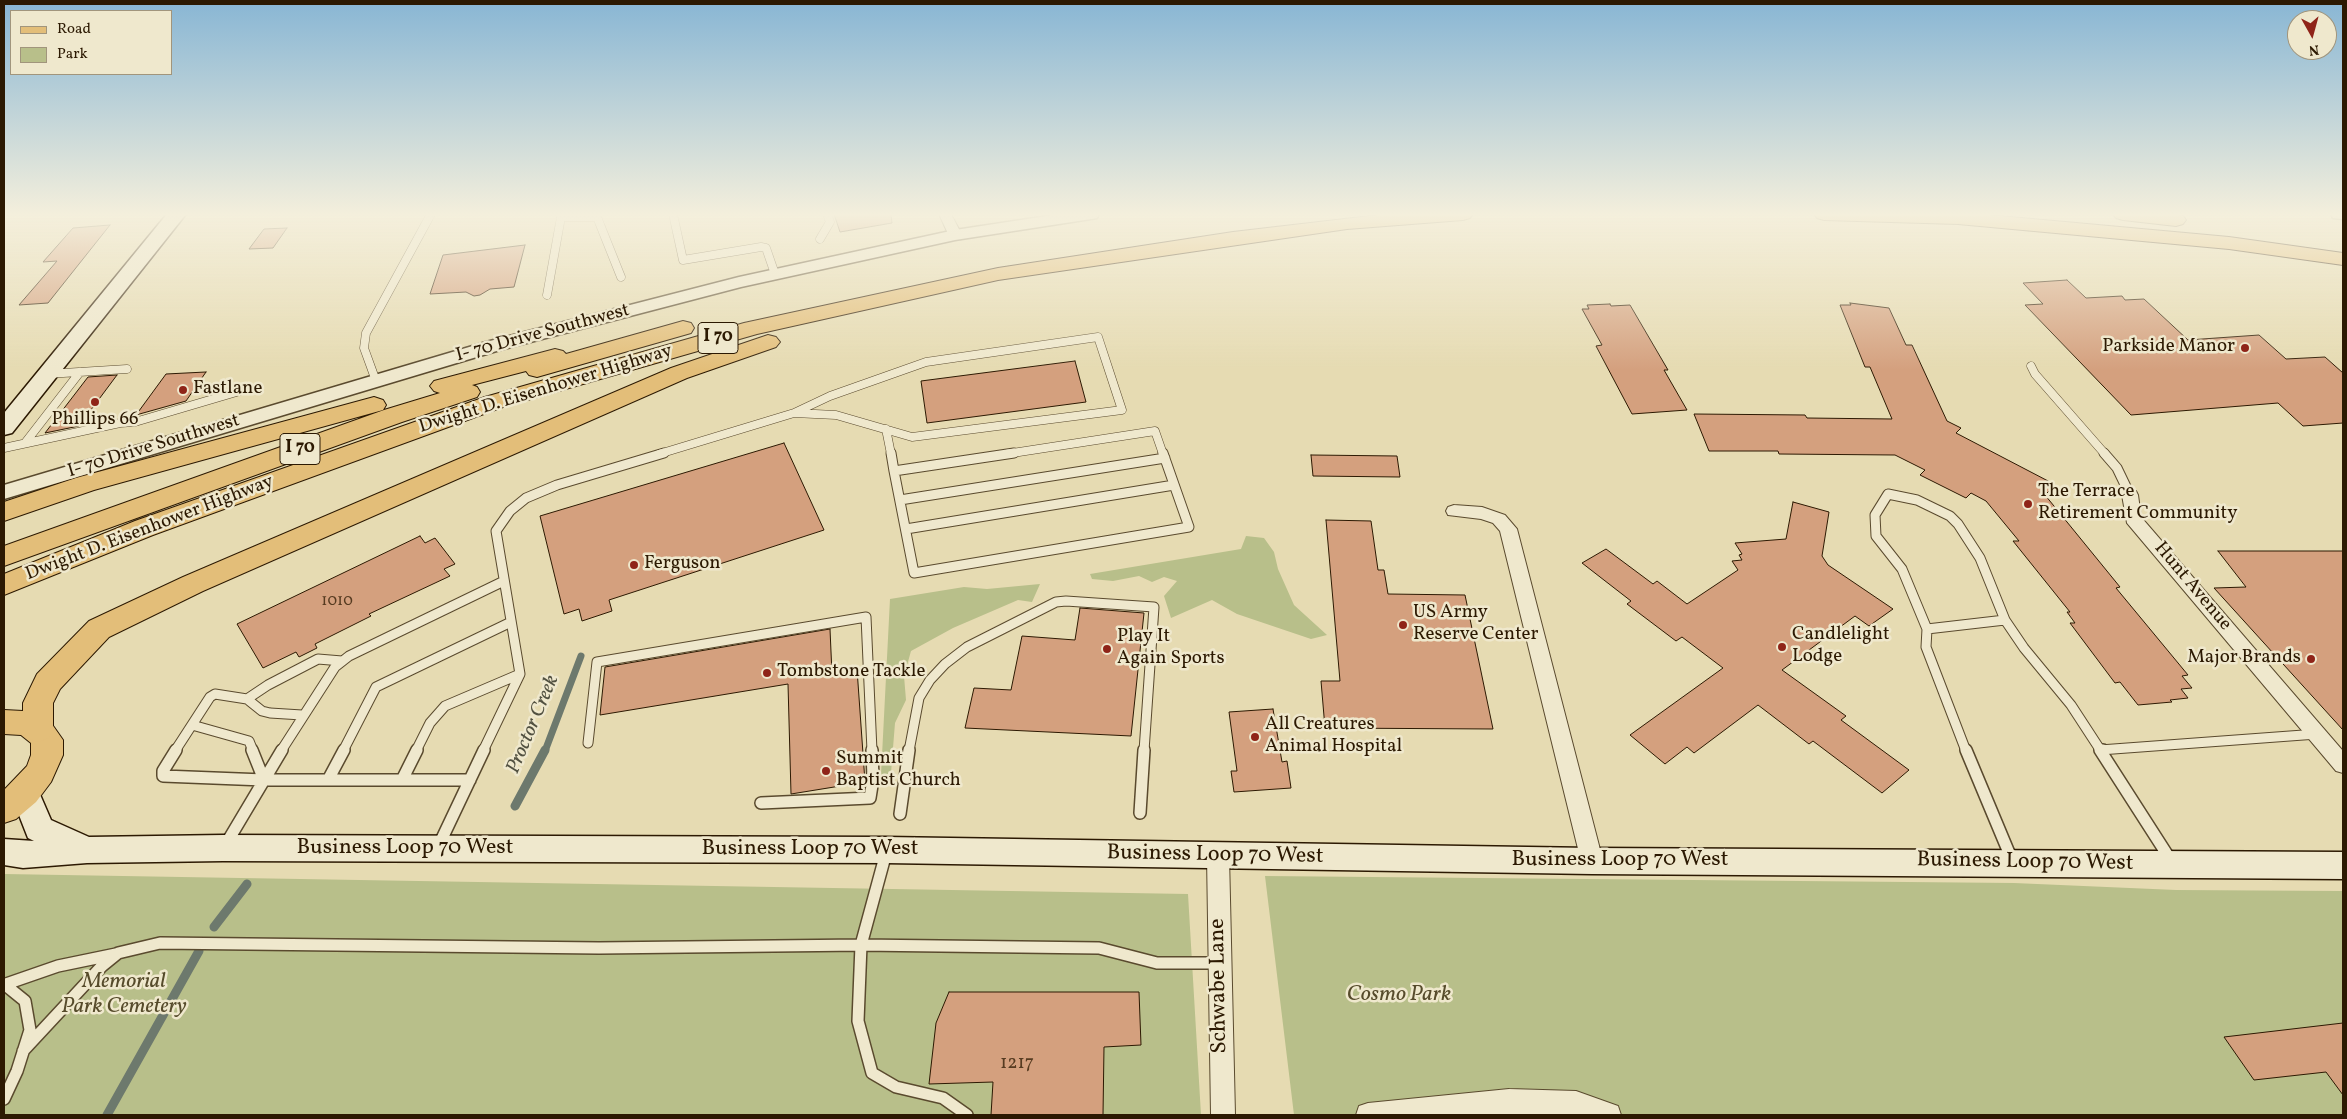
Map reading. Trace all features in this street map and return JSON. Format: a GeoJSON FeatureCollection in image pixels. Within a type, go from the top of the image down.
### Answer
{"type":"FeatureCollection","features":[{"type":"Feature","properties":{"kind":"main road"},"geometry":{"type":"LineString","coordinates":[[4,428],[135,266]]}},
{"type":"Feature","properties":{"kind":"main road","name":"Dwight D. Eisenhower Highway"},"geometry":{"type":"LineString","coordinates":[[4,556],[393,416],[599,351],[745,312],[956,266]]}},
{"type":"Feature","properties":{"kind":"main road","name":"Dwight D. Eisenhower Highway"},"geometry":{"type":"LineString","coordinates":[[4,585],[144,528],[494,402],[752,328],[998,274],[1049,266]]}},
{"type":"Feature","properties":{"kind":"main road"},"geometry":{"type":"LineString","coordinates":[[38,729],[38,703],[48,682],[99,629],[193,584],[679,373],[896,296]]}},
{"type":"Feature","properties":{"kind":"main road"},"geometry":{"type":"LineString","coordinates":[[4,512],[85,484],[542,359],[599,351]]}},
{"type":"Feature","properties":{"kind":"main road"},"geometry":{"type":"LineString","coordinates":[[4,722],[23,723],[38,729],[47,740],[47,755],[40,773],[14,800]]}},
{"type":"Feature","properties":{"kind":"main road","name":"Business Loop 70 West"},"geometry":{"type":"LineString","coordinates":[[14,800],[39,829],[87,850]]}},
{"type":"Feature","properties":{"kind":"main road","name":"Business Loop 70 West"},"geometry":{"type":"LineString","coordinates":[[4,852],[23,855],[87,850],[223,848],[886,850],[1592,861],[2343,866]]}},
{"type":"Feature","properties":{"kind":"street","name":"I- 70 Drive Southwest"},"geometry":{"type":"LineString","coordinates":[[4,492],[493,346],[812,266]]}},
{"type":"Feature","properties":{"kind":"street","name":"Hunt Avenue"},"geometry":{"type":"LineString","coordinates":[[2130,496],[2133,519],[2343,765]]}},
{"type":"Feature","properties":{"kind":"street"},"geometry":{"type":"LineString","coordinates":[[1454,511],[1499,519],[1508,529],[1592,861]]}},
{"type":"Feature","properties":{"kind":"street","name":"Schwabe Lane"},"geometry":{"type":"LineString","coordinates":[[1218,856],[1223,1115]]}},
{"type":"Feature","properties":{"kind":"street"},"geometry":{"type":"LineString","coordinates":[[1477,1115],[1509,1101]]}},
{"type":"Feature","properties":{"kind":"street"},"geometry":{"type":"LineString","coordinates":[[1368,1115],[1509,1101],[1576,1103],[1609,1115]]}},
{"type":"Feature","properties":{"kind":"lane"},"geometry":{"type":"LineString","coordinates":[[376,381],[364,348],[366,333],[402,266]]}},
{"type":"Feature","properties":{"kind":"lane"},"geometry":{"type":"LineString","coordinates":[[547,295],[552,266]]}},
{"type":"Feature","properties":{"kind":"lane"},"geometry":{"type":"LineString","coordinates":[[617,266],[621,277]]}},
{"type":"Feature","properties":{"kind":"lane"},"geometry":{"type":"LineString","coordinates":[[772,266],[775,274]]}},
{"type":"Feature","properties":{"kind":"lane"},"geometry":{"type":"LineString","coordinates":[[437,849],[520,674],[496,531],[510,511],[526,498],[557,485],[794,413],[830,396],[926,362],[1098,338],[1122,410],[912,437],[836,416],[794,413]]}},
{"type":"Feature","properties":{"kind":"lane"},"geometry":{"type":"LineString","coordinates":[[2031,366],[2035,374],[2117,468],[2130,496]]}},
{"type":"Feature","properties":{"kind":"lane"},"geometry":{"type":"LineString","coordinates":[[47,374],[127,369]]}},
{"type":"Feature","properties":{"kind":"lane"},"geometry":{"type":"LineString","coordinates":[[25,443],[80,372]]}},
{"type":"Feature","properties":{"kind":"lane"},"geometry":{"type":"LineString","coordinates":[[4,448],[120,423],[135,422],[240,391]]}},
{"type":"Feature","properties":{"kind":"lane"},"geometry":{"type":"LineString","coordinates":[[886,429],[914,573],[1189,527],[1155,432],[894,470]]}},
{"type":"Feature","properties":{"kind":"lane"},"geometry":{"type":"LineString","coordinates":[[900,500],[1165,458]]}},
{"type":"Feature","properties":{"kind":"lane"},"geometry":{"type":"LineString","coordinates":[[906,529],[1174,485]]}},
{"type":"Feature","properties":{"kind":"lane"},"geometry":{"type":"LineString","coordinates":[[2013,863],[1958,732],[1926,647],[1927,628],[1902,569],[1876,536],[1875,515],[1888,494],[1917,500],[1950,516],[1958,524],[1980,558],[2006,620],[2024,648],[2071,705],[2174,865]]}},
{"type":"Feature","properties":{"kind":"lane"},"geometry":{"type":"LineString","coordinates":[[223,848],[302,715],[335,667],[349,656],[504,581]]}},
{"type":"Feature","properties":{"kind":"lane"},"geometry":{"type":"LineString","coordinates":[[900,814],[919,698],[930,680],[945,664],[967,647],[1056,602],[1066,601],[1154,607],[1140,813]]}},
{"type":"Feature","properties":{"kind":"lane"},"geometry":{"type":"LineString","coordinates":[[588,743],[596,662],[866,617],[873,779],[870,798],[761,802]]}},
{"type":"Feature","properties":{"kind":"lane"},"geometry":{"type":"LineString","coordinates":[[1927,628],[2006,620]]}},
{"type":"Feature","properties":{"kind":"lane"},"geometry":{"type":"LineString","coordinates":[[328,780],[376,687],[511,622]]}},
{"type":"Feature","properties":{"kind":"lane"},"geometry":{"type":"LineString","coordinates":[[247,699],[268,684],[318,659],[342,661]]}},
{"type":"Feature","properties":{"kind":"lane"},"geometry":{"type":"LineString","coordinates":[[402,780],[430,723],[445,706],[520,674]]}},
{"type":"Feature","properties":{"kind":"lane"},"geometry":{"type":"LineString","coordinates":[[302,715],[262,711],[247,699],[215,694],[210,697],[192,725],[163,771],[163,776],[264,780],[470,780]]}},
{"type":"Feature","properties":{"kind":"lane"},"geometry":{"type":"LineString","coordinates":[[192,725],[248,741],[264,780]]}},
{"type":"Feature","properties":{"kind":"lane"},"geometry":{"type":"LineString","coordinates":[[2100,750],[2317,734]]}},
{"type":"Feature","properties":{"kind":"lane"},"geometry":{"type":"LineString","coordinates":[[886,850],[861,945],[858,1021],[872,1073],[896,1087],[943,1098],[967,1115]]}},
{"type":"Feature","properties":{"kind":"lane"},"geometry":{"type":"LineString","coordinates":[[5,984],[58,966],[160,943],[472,945],[599,948],[861,945],[1099,948],[1157,963],[1219,963]]}},
{"type":"Feature","properties":{"kind":"lane"},"geometry":{"type":"LineString","coordinates":[[23,1051],[102,966],[118,953]]}},
{"type":"Feature","properties":{"kind":"lane"},"geometry":{"type":"LineString","coordinates":[[4,1099],[30,1030],[25,1001],[5,984]]}},
{"type":"Feature","properties":{"kind":"green space"},"geometry":{"type":"Polygon","coordinates":[[[1246,536],[1264,538],[1274,552],[1278,569],[1294,605],[1327,635],[1311,639],[1237,614],[1212,600],[1171,618],[1164,596],[1177,581],[1164,577],[1152,582],[1139,576],[1113,581],[1092,579],[1090,574],[1241,549],[1246,536]]]}},
{"type":"Feature","properties":{"kind":"green space"},"geometry":{"type":"Polygon","coordinates":[[[1040,584],[1032,602],[1018,600],[953,628],[911,651],[904,676],[906,700],[895,723],[891,773],[887,780],[881,775],[890,599],[964,587],[987,589],[1040,584]]]}},
{"type":"Feature","properties":{"kind":"green space","name":"Memorial Park Cemetery"},"geometry":{"type":"Polygon","coordinates":[[[4,874],[1188,894],[1201,1115],[4,1115],[4,874]]]}},
{"type":"Feature","properties":{"kind":"green space","name":"Cosmo Park"},"geometry":{"type":"Polygon","coordinates":[[[1265,876],[2014,883],[2176,890],[2343,891],[2343,1115],[1294,1115],[1265,876]]]}},
{"type":"Feature","properties":{"kind":"building"},"geometry":{"type":"Polygon","coordinates":[[[52,266],[77,266],[48,303],[19,305],[52,266]]]}},
{"type":"Feature","properties":{"kind":"building"},"geometry":{"type":"Polygon","coordinates":[[[439,266],[519,266],[514,287],[490,289],[474,296],[466,292],[430,294],[439,266]]]}},
{"type":"Feature","properties":{"kind":"building","name":"Parkside Manor"},"geometry":{"type":"Polygon","coordinates":[[[2067,280],[2086,298],[2122,296],[2125,300],[2144,299],[2188,340],[2259,335],[2286,359],[2325,357],[2343,373],[2343,423],[2303,426],[2278,403],[2131,415],[2025,305],[2043,304],[2023,283],[2067,280]]]}},
{"type":"Feature","properties":{"kind":"building","name":"The Terrace Retirement Community"},"geometry":{"type":"Polygon","coordinates":[[[1850,303],[1889,308],[1906,345],[1912,345],[1947,421],[1961,428],[1956,433],[2050,482],[2047,485],[2052,488],[2045,495],[2120,587],[2116,588],[2188,675],[2182,676],[2192,688],[2181,689],[2188,698],[2170,700],[2172,702],[2138,705],[2120,682],[2115,683],[2070,623],[2075,623],[2067,612],[2070,612],[2013,541],[2019,541],[1986,501],[1971,493],[1966,498],[1920,475],[1925,470],[1895,455],[1709,451],[1694,414],[1805,415],[1807,418],[1892,419],[1870,367],[1865,367],[1840,305],[1851,305],[1850,303]]]}},
{"type":"Feature","properties":{"kind":"building"},"geometry":{"type":"Polygon","coordinates":[[[1610,304],[1611,306],[1630,305],[1668,370],[1664,370],[1687,410],[1632,414],[1596,346],[1602,345],[1582,309],[1589,309],[1587,305],[1610,304]]]}},
{"type":"Feature","properties":{"kind":"building"},"geometry":{"type":"Polygon","coordinates":[[[1075,361],[1086,402],[927,423],[921,381],[1075,361]]]}},
{"type":"Feature","properties":{"kind":"building"},"geometry":{"type":"Polygon","coordinates":[[[206,372],[186,401],[136,415],[166,374],[206,372]]]}},
{"type":"Feature","properties":{"kind":"building"},"geometry":{"type":"Polygon","coordinates":[[[117,375],[79,426],[45,433],[88,377],[117,375]]]}},
{"type":"Feature","properties":{"kind":"building","name":"Ferguson"},"geometry":{"type":"Polygon","coordinates":[[[784,443],[824,530],[609,600],[612,611],[582,621],[579,609],[564,614],[540,516],[784,443]]]}},
{"type":"Feature","properties":{"kind":"building"},"geometry":{"type":"Polygon","coordinates":[[[1311,455],[1397,456],[1400,477],[1313,476],[1311,455]]]}},
{"type":"Feature","properties":{"kind":"building","name":"Candlelight Lodge"},"geometry":{"type":"Polygon","coordinates":[[[1793,502],[1829,512],[1822,556],[1828,565],[1893,609],[1869,626],[1855,616],[1782,670],[1846,716],[1841,720],[1909,770],[1882,793],[1813,741],[1809,744],[1758,705],[1694,753],[1687,747],[1665,764],[1630,735],[1723,668],[1682,637],[1676,641],[1627,604],[1631,601],[1582,563],[1606,549],[1653,584],[1657,581],[1687,604],[1738,570],[1732,561],[1742,560],[1739,555],[1742,554],[1735,543],[1786,539],[1793,502]]]}},
{"type":"Feature","properties":{"kind":"building","name":"US Army Reserve Center"},"geometry":{"type":"Polygon","coordinates":[[[1326,520],[1371,521],[1378,570],[1384,570],[1388,594],[1465,595],[1493,729],[1325,728],[1321,681],[1340,681],[1326,520]]]}},
{"type":"Feature","properties":{"kind":"building"},"geometry":{"type":"Polygon","coordinates":[[[420,536],[425,543],[435,538],[455,564],[444,569],[450,576],[369,614],[371,616],[315,644],[317,648],[299,657],[296,652],[263,668],[237,624],[420,536]]]}},
{"type":"Feature","properties":{"kind":"building","name":"Major Brands"},"geometry":{"type":"Polygon","coordinates":[[[2218,551],[2343,551],[2343,730],[2214,588],[2246,587],[2218,551]]]}},
{"type":"Feature","properties":{"kind":"building","name":"Play It Again Sports"},"geometry":{"type":"Polygon","coordinates":[[[1080,608],[1144,613],[1131,736],[965,728],[974,688],[1011,690],[1022,636],[1075,640],[1080,608]]]}},
{"type":"Feature","properties":{"kind":"building"},"geometry":{"type":"Polygon","coordinates":[[[830,629],[832,674],[857,669],[865,782],[791,794],[788,684],[600,715],[605,667],[830,629]]]}},
{"type":"Feature","properties":{"kind":"building","name":"All Creatures Animal Hospital"},"geometry":{"type":"Polygon","coordinates":[[[1273,709],[1282,762],[1287,761],[1291,788],[1234,792],[1231,771],[1237,771],[1229,712],[1273,709]]]}},
{"type":"Feature","properties":{"kind":"building"},"geometry":{"type":"Polygon","coordinates":[[[949,992],[1139,992],[1141,1045],[1104,1047],[1103,1115],[991,1115],[993,1082],[929,1084],[936,1023],[949,992]]]}},
{"type":"Feature","properties":{"kind":"building"},"geometry":{"type":"Polygon","coordinates":[[[2343,1023],[2343,1095],[2326,1072],[2254,1080],[2224,1037],[2343,1023]]]}},
{"type":"Feature","properties":{"kind":"waterway","name":"Proctor Creek"},"geometry":{"type":"LineString","coordinates":[[545,751],[581,656]]}},
{"type":"Feature","properties":{"kind":"waterway","name":"Proctor Creek"},"geometry":{"type":"LineString","coordinates":[[515,806],[545,750]]}},
{"type":"Feature","properties":{"kind":"waterway","name":"Proctor Creek"},"geometry":{"type":"LineString","coordinates":[[214,927],[247,884]]}},
{"type":"Feature","properties":{"kind":"waterway","name":"Proctor Creek"},"geometry":{"type":"LineString","coordinates":[[107,1115],[199,951]]}},
{"type":"Feature","properties":{"kind":"place","name":"Parkside Manor"},"geometry":{"type":"Point","coordinates":[2245,348]}},
{"type":"Feature","properties":{"kind":"place","name":"Fastlane"},"geometry":{"type":"Point","coordinates":[183,390]}},
{"type":"Feature","properties":{"kind":"place","name":"Phillips 66"},"geometry":{"type":"Point","coordinates":[95,402]}},
{"type":"Feature","properties":{"kind":"place","name":"The Terrace Retirement Community"},"geometry":{"type":"Point","coordinates":[2028,504]}},
{"type":"Feature","properties":{"kind":"place","name":"Ferguson"},"geometry":{"type":"Point","coordinates":[634,565]}},
{"type":"Feature","properties":{"kind":"place","name":"US Army Reserve Center"},"geometry":{"type":"Point","coordinates":[1403,625]}},
{"type":"Feature","properties":{"kind":"place","name":"Candlelight Lodge"},"geometry":{"type":"Point","coordinates":[1782,647]}},
{"type":"Feature","properties":{"kind":"place","name":"Play It Again Sports"},"geometry":{"type":"Point","coordinates":[1107,649]}},
{"type":"Feature","properties":{"kind":"place","name":"Major Brands"},"geometry":{"type":"Point","coordinates":[2311,659]}},
{"type":"Feature","properties":{"kind":"place","name":"Tombstone Tackle"},"geometry":{"type":"Point","coordinates":[767,673]}},
{"type":"Feature","properties":{"kind":"place","name":"All Creatures Animal Hospital"},"geometry":{"type":"Point","coordinates":[1255,737]}},
{"type":"Feature","properties":{"kind":"place","name":"Summit Baptist Church"},"geometry":{"type":"Point","coordinates":[826,771]}}]}
